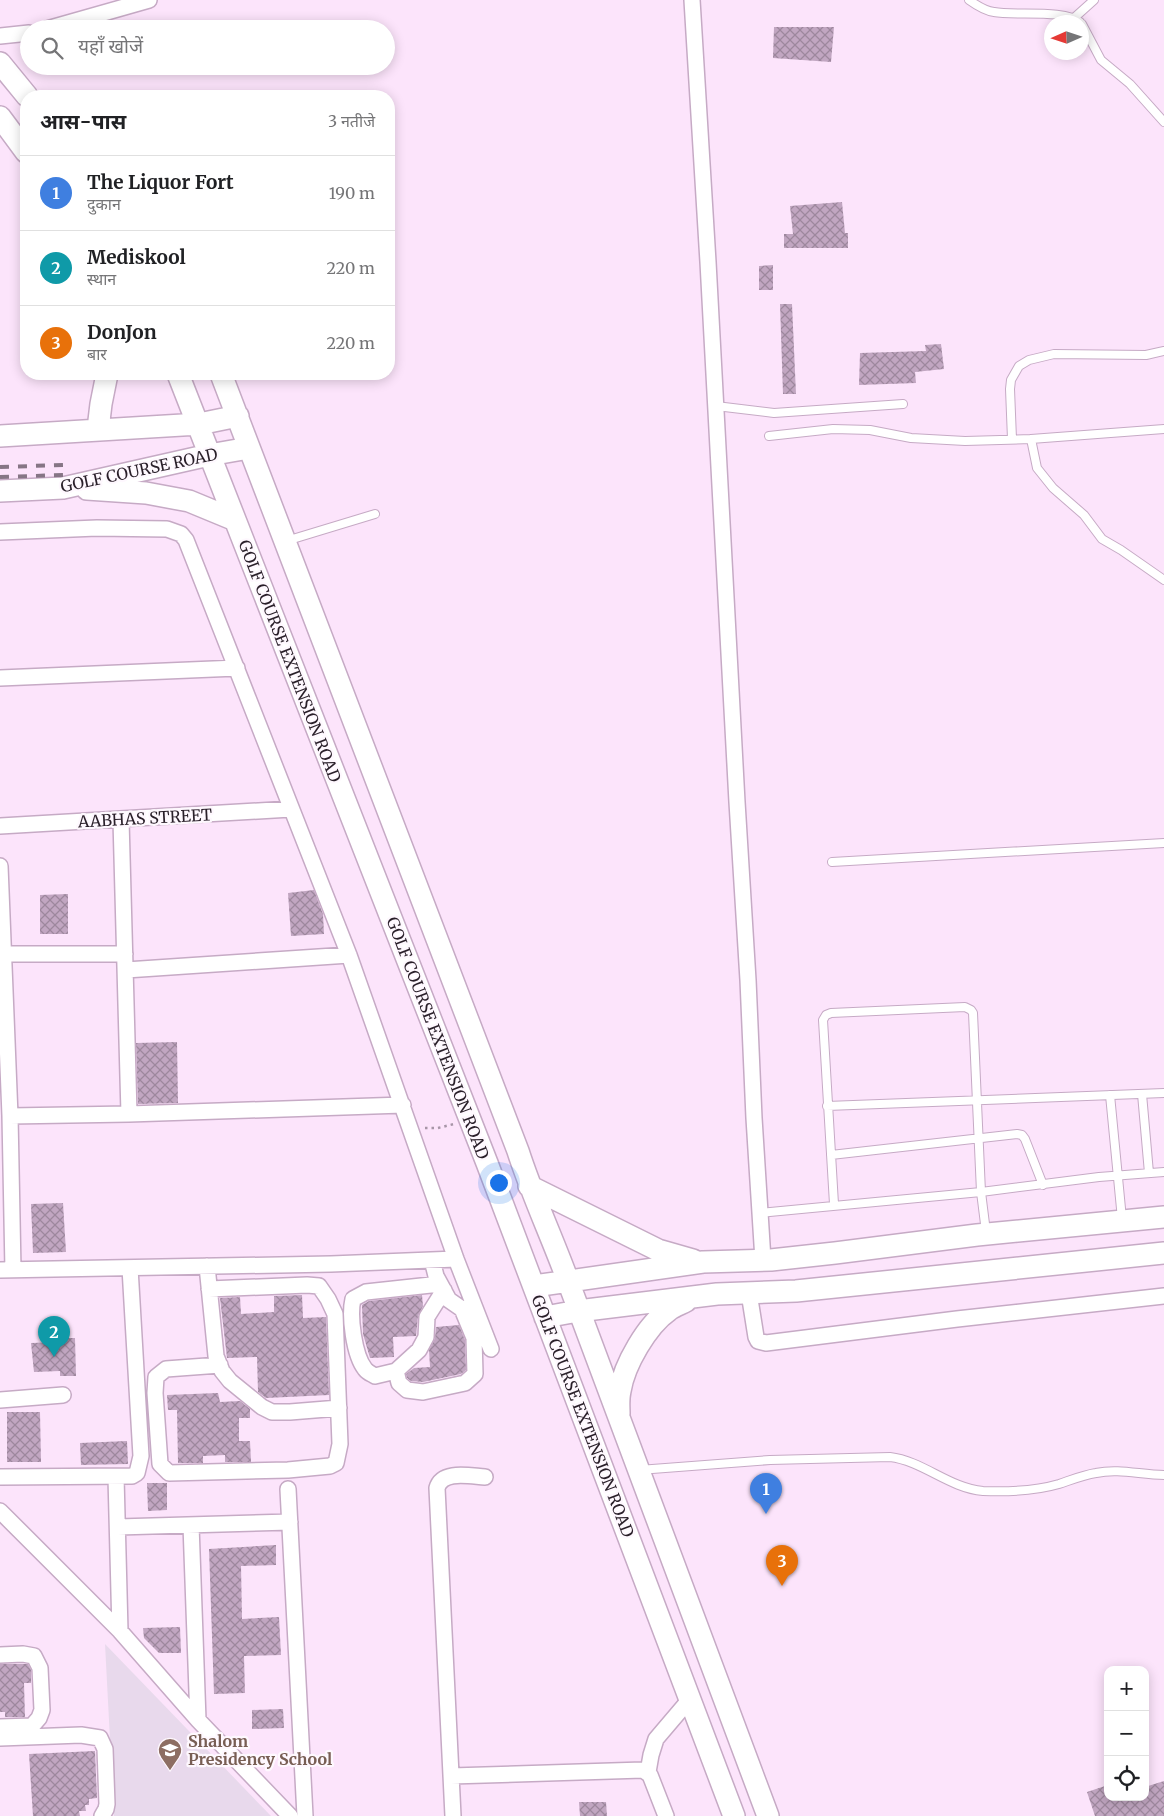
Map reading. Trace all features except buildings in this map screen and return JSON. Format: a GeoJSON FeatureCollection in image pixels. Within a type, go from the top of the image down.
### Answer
{"type":"FeatureCollection","features":[{"type":"Feature","properties":{"kind":"main road"},"geometry":{"type":"LineString","coordinates":[[0,63],[22,90]]}},
{"type":"Feature","properties":{"kind":"main road"},"geometry":{"type":"LineString","coordinates":[[0,118],[20,144]]}},
{"type":"Feature","properties":{"kind":"main road"},"geometry":{"type":"LineString","coordinates":[[98,429],[107,380]]}},
{"type":"Feature","properties":{"kind":"main road","name":"GOLF COURSE EXTENSION ROAD"},"geometry":{"type":"LineString","coordinates":[[181,380],[470,1119],[734,1816]]}},
{"type":"Feature","properties":{"kind":"main road","name":"GOLF COURSE EXTENSION ROAD"},"geometry":{"type":"LineString","coordinates":[[223,380],[511,1132],[529,1186],[568,1281],[637,1470],[768,1816]]}},
{"type":"Feature","properties":{"kind":"main road","name":"GOLF COURSE ROAD"},"geometry":{"type":"LineString","coordinates":[[0,436],[199,424],[238,416]]}},
{"type":"Feature","properties":{"kind":"main road","name":"GOLF COURSE ROAD"},"geometry":{"type":"LineString","coordinates":[[0,491],[63,488],[209,455],[249,448]]}},
{"type":"Feature","properties":{"kind":"main road"},"geometry":{"type":"LineString","coordinates":[[63,488],[146,493],[189,501],[235,520]]}},
{"type":"Feature","properties":{"kind":"main road"},"geometry":{"type":"LineString","coordinates":[[529,1186],[658,1250],[673,1256],[703,1262]]}},
{"type":"Feature","properties":{"kind":"main road"},"geometry":{"type":"LineString","coordinates":[[534,1286],[703,1262],[763,1260],[987,1234],[1164,1217]]}},
{"type":"Feature","properties":{"kind":"main road"},"geometry":{"type":"LineString","coordinates":[[896,1246],[900,1280]]}},
{"type":"Feature","properties":{"kind":"main road"},"geometry":{"type":"LineString","coordinates":[[545,1317],[578,1310],[693,1297],[796,1291],[1164,1253]]}},
{"type":"Feature","properties":{"kind":"main road"},"geometry":{"type":"LineString","coordinates":[[619,1421],[620,1391],[625,1372],[638,1346],[652,1326],[669,1309],[693,1297]]}},
{"type":"Feature","properties":{"kind":"street"},"geometry":{"type":"LineString","coordinates":[[79,20],[149,0]]}},
{"type":"Feature","properties":{"kind":"street"},"geometry":{"type":"LineString","coordinates":[[692,0],[763,1260]]}},
{"type":"Feature","properties":{"kind":"street"},"geometry":{"type":"LineString","coordinates":[[0,36],[20,33]]}},
{"type":"Feature","properties":{"kind":"street"},"geometry":{"type":"LineString","coordinates":[[0,532],[97,528],[167,529],[176,530],[186,540],[290,809],[349,954],[456,1259],[491,1348]]}},
{"type":"Feature","properties":{"kind":"street"},"geometry":{"type":"LineString","coordinates":[[0,678],[237,668]]}},
{"type":"Feature","properties":{"kind":"street","name":"AABHAS STREET"},"geometry":{"type":"LineString","coordinates":[[0,826],[290,809]]}},
{"type":"Feature","properties":{"kind":"street"},"geometry":{"type":"LineString","coordinates":[[121,820],[129,1114]]}},
{"type":"Feature","properties":{"kind":"street"},"geometry":{"type":"LineString","coordinates":[[0,866],[4,1067],[10,1116],[5,1165],[6,1270],[456,1259]]}},
{"type":"Feature","properties":{"kind":"street"},"geometry":{"type":"LineString","coordinates":[[2,954],[125,954]]}},
{"type":"Feature","properties":{"kind":"street"},"geometry":{"type":"LineString","coordinates":[[126,970],[349,954]]}},
{"type":"Feature","properties":{"kind":"street"},"geometry":{"type":"LineString","coordinates":[[10,1116],[403,1105]]}},
{"type":"Feature","properties":{"kind":"street"},"geometry":{"type":"LineString","coordinates":[[396,1371],[398,1383],[407,1390],[423,1392],[466,1382],[475,1374],[474,1338],[462,1309],[449,1300],[436,1276],[432,1260]]}},
{"type":"Feature","properties":{"kind":"street"},"geometry":{"type":"LineString","coordinates":[[206,1266],[216,1356],[222,1371],[236,1386],[262,1407],[272,1412],[338,1408]]}},
{"type":"Feature","properties":{"kind":"street"},"geometry":{"type":"LineString","coordinates":[[0,1477],[116,1477],[132,1476],[137,1473],[141,1456],[130,1268]]}},
{"type":"Feature","properties":{"kind":"street"},"geometry":{"type":"LineString","coordinates":[[209,1290],[319,1286],[335,1314],[340,1444],[336,1463],[330,1466],[288,1470],[169,1473],[160,1464],[154,1393],[156,1377],[166,1370],[220,1365]]}},
{"type":"Feature","properties":{"kind":"street"},"geometry":{"type":"LineString","coordinates":[[442,1287],[427,1316],[426,1338],[418,1350],[396,1371],[376,1376],[366,1371],[358,1356],[350,1310],[353,1299],[366,1292],[442,1287]]}},
{"type":"Feature","properties":{"kind":"street"},"geometry":{"type":"LineString","coordinates":[[748,1293],[756,1338],[758,1341],[766,1343],[1164,1296]]}},
{"type":"Feature","properties":{"kind":"street"},"geometry":{"type":"LineString","coordinates":[[0,1400],[63,1395]]}},
{"type":"Feature","properties":{"kind":"street"},"geometry":{"type":"LineString","coordinates":[[453,1816],[437,1488],[439,1482],[444,1477],[485,1476]]}},
{"type":"Feature","properties":{"kind":"street"},"geometry":{"type":"LineString","coordinates":[[116,1477],[120,1632]]}},
{"type":"Feature","properties":{"kind":"street"},"geometry":{"type":"LineString","coordinates":[[288,1489],[305,1816]]}},
{"type":"Feature","properties":{"kind":"street"},"geometry":{"type":"LineString","coordinates":[[0,1511],[120,1632],[198,1720],[290,1816]]}},
{"type":"Feature","properties":{"kind":"street"},"geometry":{"type":"LineString","coordinates":[[118,1528],[290,1522]]}},
{"type":"Feature","properties":{"kind":"street"},"geometry":{"type":"LineString","coordinates":[[191,1525],[198,1720]]}},
{"type":"Feature","properties":{"kind":"street"},"geometry":{"type":"LineString","coordinates":[[0,1655],[23,1654],[34,1656],[40,1668],[42,1710],[39,1718],[32,1726],[0,1727]]}},
{"type":"Feature","properties":{"kind":"street"},"geometry":{"type":"LineString","coordinates":[[648,1772],[656,1738],[690,1699]]}},
{"type":"Feature","properties":{"kind":"street"},"geometry":{"type":"LineString","coordinates":[[0,1738],[81,1734],[100,1738],[105,1749],[107,1804],[102,1816]]}},
{"type":"Feature","properties":{"kind":"street"},"geometry":{"type":"LineString","coordinates":[[451,1776],[636,1769],[648,1772],[653,1780],[666,1816]]}},
{"type":"Feature","properties":{"kind":"lane"},"geometry":{"type":"LineString","coordinates":[[969,0],[994,13],[1056,15]]}},
{"type":"Feature","properties":{"kind":"lane"},"geometry":{"type":"LineString","coordinates":[[1084,15],[1094,0]]}},
{"type":"Feature","properties":{"kind":"lane"},"geometry":{"type":"LineString","coordinates":[[1089,39],[1101,60],[1130,84],[1164,122]]}},
{"type":"Feature","properties":{"kind":"lane"},"geometry":{"type":"LineString","coordinates":[[1012,439],[1011,380],[1019,366],[1029,360],[1054,354],[1146,355],[1164,351]]}},
{"type":"Feature","properties":{"kind":"lane"},"geometry":{"type":"LineString","coordinates":[[716,406],[774,413],[903,404]]}},
{"type":"Feature","properties":{"kind":"lane"},"geometry":{"type":"LineString","coordinates":[[769,436],[833,430],[870,430],[922,439],[966,441],[1164,429]]}},
{"type":"Feature","properties":{"kind":"lane"},"geometry":{"type":"LineString","coordinates":[[1031,438],[1037,468],[1053,488],[1084,515],[1102,539],[1164,580]]}},
{"type":"Feature","properties":{"kind":"lane"},"geometry":{"type":"LineString","coordinates":[[285,542],[375,514]]}},
{"type":"Feature","properties":{"kind":"lane"},"geometry":{"type":"LineString","coordinates":[[832,862],[1164,843]]}},
{"type":"Feature","properties":{"kind":"lane"},"geometry":{"type":"LineString","coordinates":[[834,1204],[823,1020],[826,1015],[831,1013],[965,1007],[973,1013],[981,1192],[987,1234]]}},
{"type":"Feature","properties":{"kind":"lane"},"geometry":{"type":"LineString","coordinates":[[827,1106],[1164,1093]]}},
{"type":"Feature","properties":{"kind":"lane"},"geometry":{"type":"LineString","coordinates":[[1142,1094],[1149,1173]]}},
{"type":"Feature","properties":{"kind":"lane"},"geometry":{"type":"LineString","coordinates":[[1110,1095],[1122,1221]]}},
{"type":"Feature","properties":{"kind":"lane"},"geometry":{"type":"LineString","coordinates":[[831,1155],[1022,1135],[1026,1139],[1043,1185]]}},
{"type":"Feature","properties":{"kind":"lane"},"geometry":{"type":"LineString","coordinates":[[760,1213],[1164,1172]]}},
{"type":"Feature","properties":{"kind":"lane"},"geometry":{"type":"LineString","coordinates":[[637,1470],[770,1460],[890,1457],[909,1462],[955,1484],[983,1490],[1040,1488],[1105,1471],[1164,1476]]}},
{"type":"Feature","properties":{"kind":"path"},"geometry":{"type":"LineString","coordinates":[[411,1128],[438,1128],[470,1119]]}},
{"type":"Feature","properties":{"kind":"shaded area","name":"Shalom Presidency School"},"geometry":{"type":"Polygon","coordinates":[[[105,1644],[271,1816],[114,1816],[105,1644]]]}},
{"type":"Feature","properties":{"kind":"railway"},"geometry":{"type":"LineString","coordinates":[[0,467],[63,465]]}},
{"type":"Feature","properties":{"kind":"railway"},"geometry":{"type":"LineString","coordinates":[[0,477],[64,475]]}},
{"type":"Feature","properties":{"kind":"place","name":"Mediskool"},"geometry":{"type":"Point","coordinates":[54,1357]}},
{"type":"Feature","properties":{"kind":"place","name":"The Liquor Fort"},"geometry":{"type":"Point","coordinates":[766,1514]}},
{"type":"Feature","properties":{"kind":"place","name":"DonJon"},"geometry":{"type":"Point","coordinates":[782,1586]}},
{"type":"Feature","properties":{"kind":"place","name":"Shalom Presidency School"},"geometry":{"type":"Point","coordinates":[170,1771]}}]}
